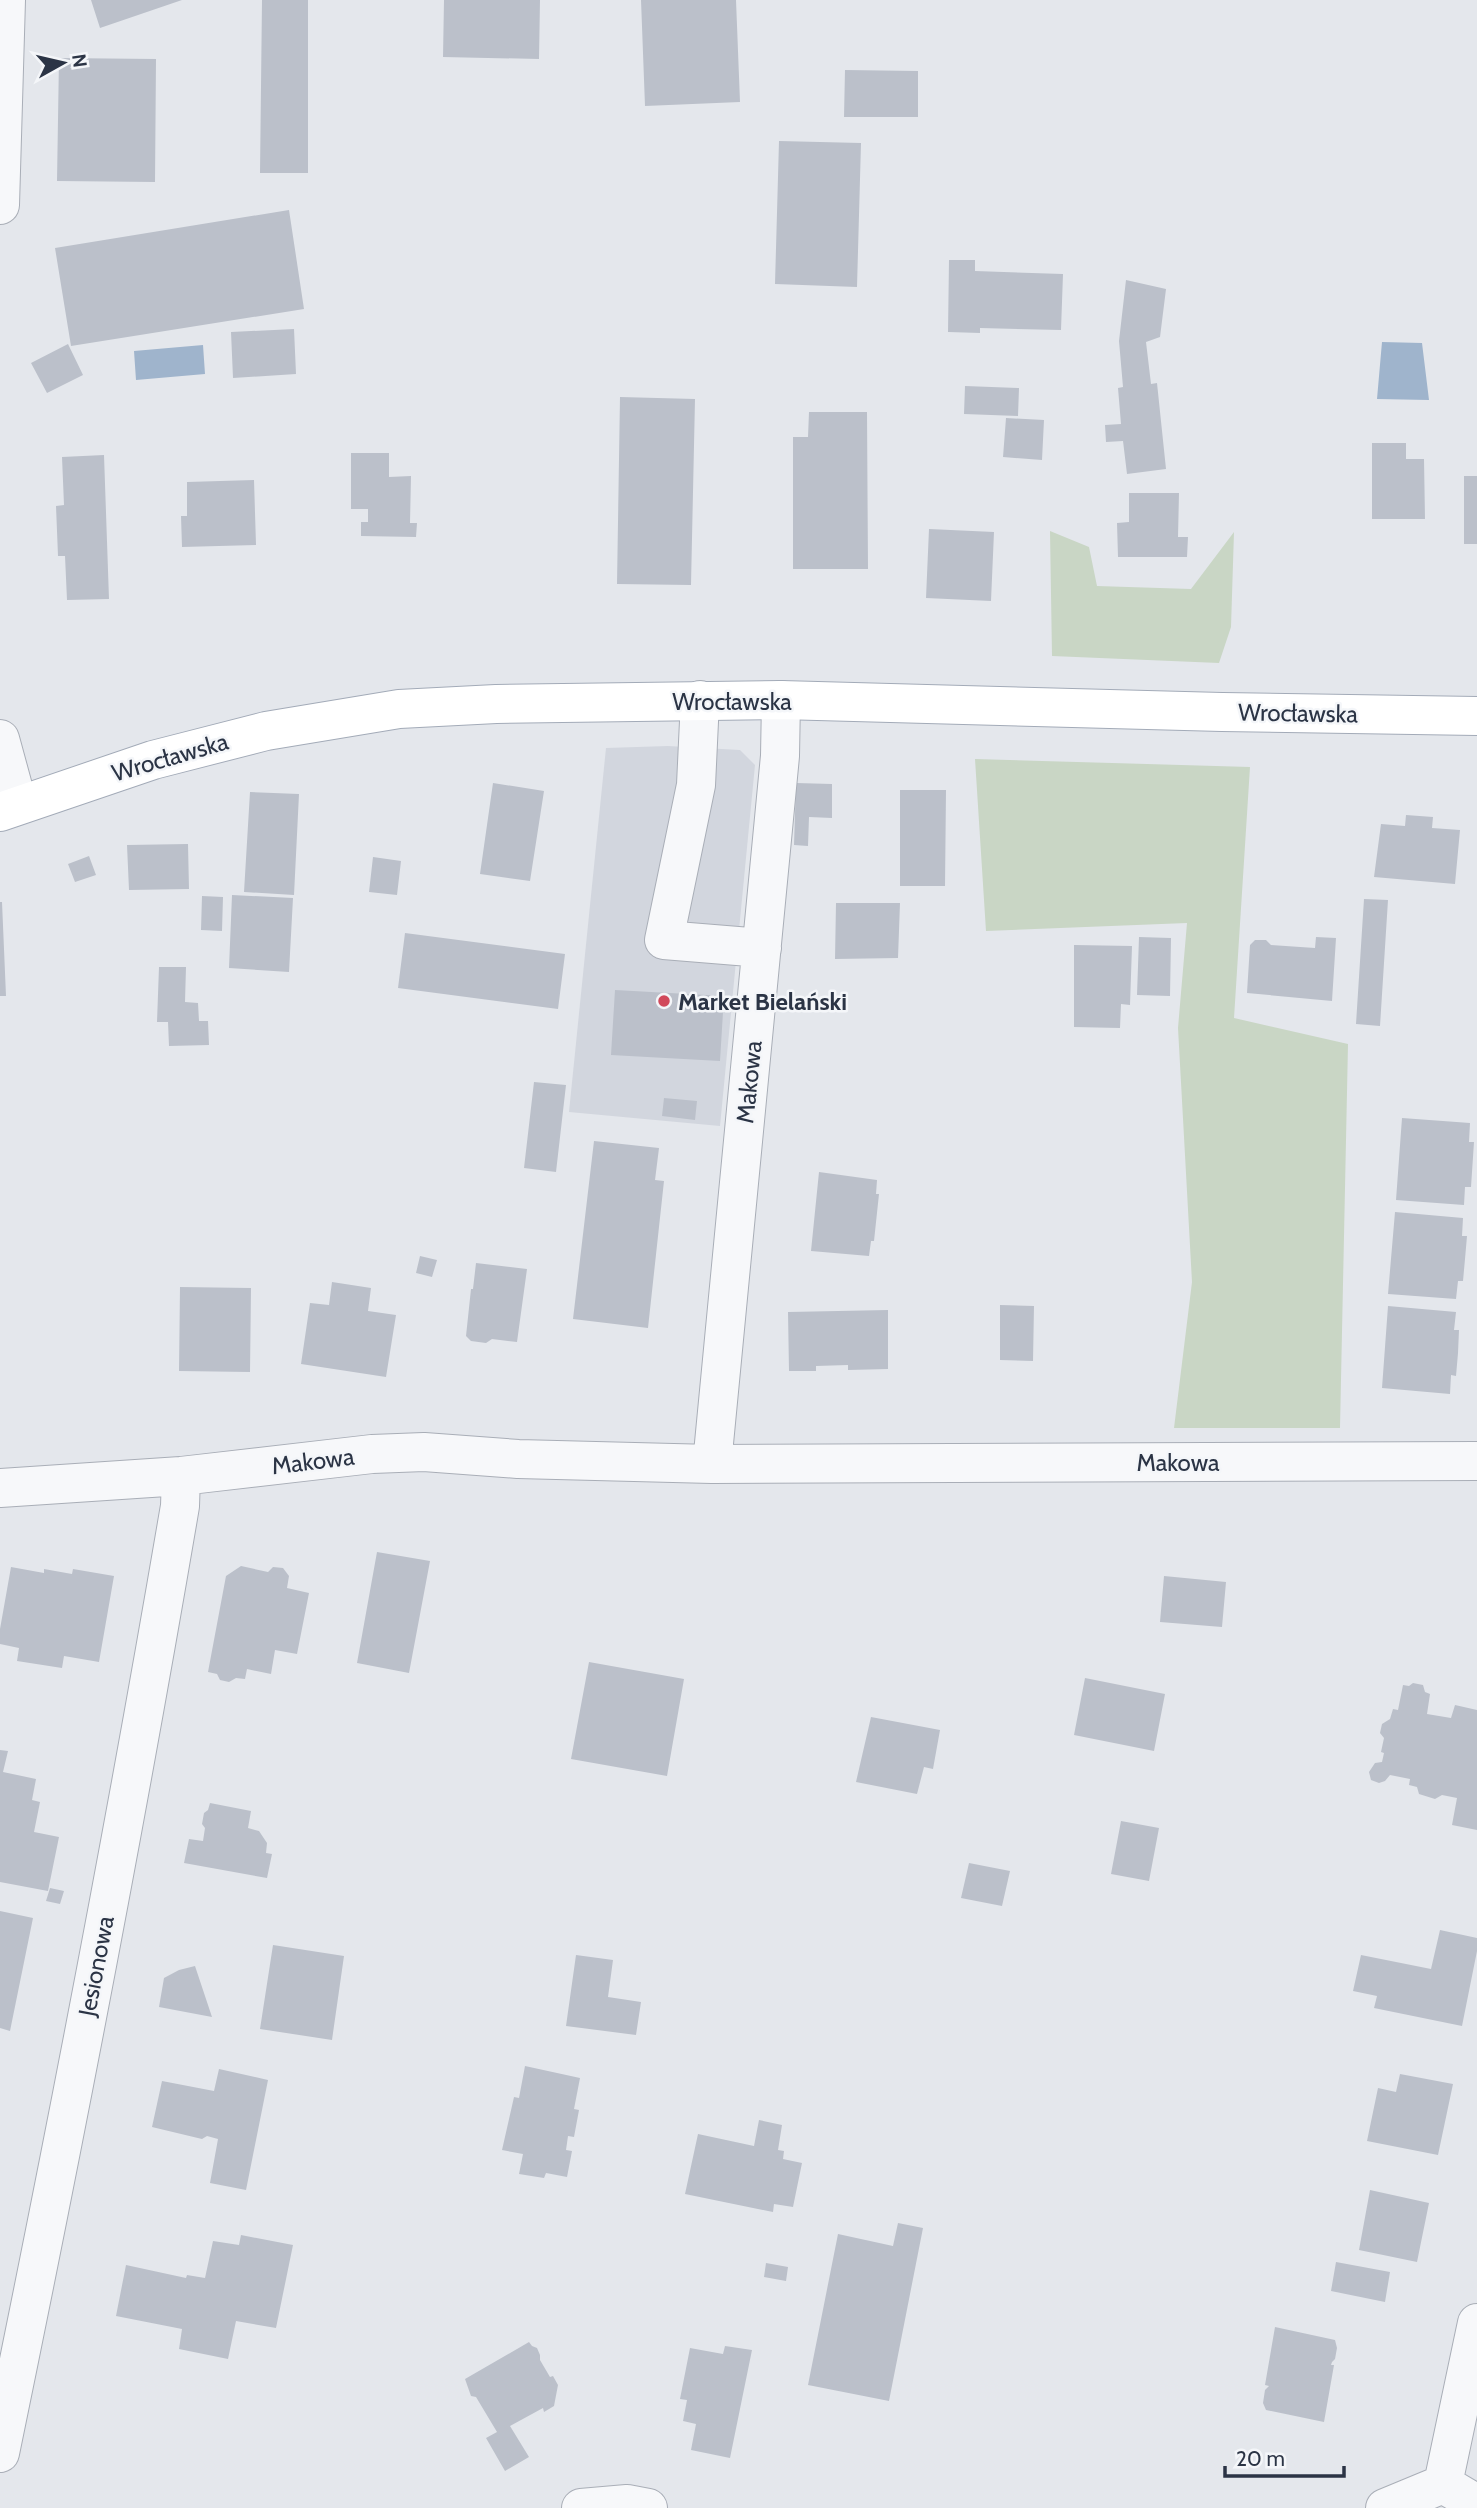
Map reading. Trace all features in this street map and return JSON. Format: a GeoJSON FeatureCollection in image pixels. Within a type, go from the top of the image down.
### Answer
{"type":"FeatureCollection","features":[{"type":"Feature","properties":{"kind":"main road","name":"Wrocławska"},"geometry":{"type":"LineString","coordinates":[[9,808],[153,760],[266,731],[399,709],[496,704],[781,700],[1236,713],[1477,716]]}},
{"type":"Feature","properties":{"kind":"street"},"geometry":{"type":"LineString","coordinates":[[0,205],[6,0]]}},
{"type":"Feature","properties":{"kind":"street"},"geometry":{"type":"LineString","coordinates":[[700,700],[696,785],[664,940],[762,948]]}},
{"type":"Feature","properties":{"kind":"street","name":"Makowa"},"geometry":{"type":"LineString","coordinates":[[712,1464],[780,756],[781,700]]}},
{"type":"Feature","properties":{"kind":"street"},"geometry":{"type":"LineString","coordinates":[[0,739],[9,808]]}},
{"type":"Feature","properties":{"kind":"street","name":"Makowa"},"geometry":{"type":"LineString","coordinates":[[0,1488],[181,1476],[372,1454],[424,1452],[518,1459],[712,1464],[1477,1461]]}},
{"type":"Feature","properties":{"kind":"street","name":"Jesionowa"},"geometry":{"type":"LineString","coordinates":[[0,2453],[79,2059],[144,1714],[180,1506],[181,1476]]}},
{"type":"Feature","properties":{"kind":"street"},"geometry":{"type":"LineString","coordinates":[[1443,2484],[1477,2323]]}},
{"type":"Feature","properties":{"kind":"street"},"geometry":{"type":"LineString","coordinates":[[1443,2484],[1477,2504]]}},
{"type":"Feature","properties":{"kind":"street"},"geometry":{"type":"LineString","coordinates":[[1385,2508],[1443,2484]]}},
{"type":"Feature","properties":{"kind":"street"},"geometry":{"type":"LineString","coordinates":[[581,2508],[627,2504],[648,2508]]}},
{"type":"Feature","properties":{"kind":"shaded area"},"geometry":{"type":"Polygon","coordinates":[[[668,746],[740,750],[755,765],[720,1126],[569,1112],[606,748],[668,746]]]}},
{"type":"Feature","properties":{"kind":"green space"},"geometry":{"type":"Polygon","coordinates":[[[1050,531],[1089,547],[1097,586],[1191,589],[1234,532],[1231,627],[1219,663],[1052,656],[1050,531]]]}},
{"type":"Feature","properties":{"kind":"green space"},"geometry":{"type":"Polygon","coordinates":[[[975,759],[1250,767],[1234,1018],[1348,1044],[1340,1428],[1174,1428],[1192,1282],[1178,1028],[1187,923],[986,931],[975,759]]]}},
{"type":"Feature","properties":{"kind":"water"},"geometry":{"type":"Polygon","coordinates":[[[1382,342],[1422,343],[1429,400],[1377,399],[1382,342]]]}},
{"type":"Feature","properties":{"kind":"water"},"geometry":{"type":"Polygon","coordinates":[[[203,345],[205,374],[136,380],[134,351],[203,345]]]}},
{"type":"Feature","properties":{"kind":"building"},"geometry":{"type":"Polygon","coordinates":[[[91,0],[182,0],[100,28],[91,0]]]}},
{"type":"Feature","properties":{"kind":"building"},"geometry":{"type":"Polygon","coordinates":[[[262,0],[308,0],[308,173],[260,173],[262,0]]]}},
{"type":"Feature","properties":{"kind":"building"},"geometry":{"type":"Polygon","coordinates":[[[444,0],[540,0],[539,59],[443,57],[444,0]]]}},
{"type":"Feature","properties":{"kind":"building"},"geometry":{"type":"Polygon","coordinates":[[[641,0],[736,0],[740,102],[645,106],[641,0]]]}},
{"type":"Feature","properties":{"kind":"building"},"geometry":{"type":"Polygon","coordinates":[[[59,58],[156,59],[155,182],[57,181],[59,58]]]}},
{"type":"Feature","properties":{"kind":"building"},"geometry":{"type":"Polygon","coordinates":[[[845,70],[918,71],[918,117],[844,117],[845,70]]]}},
{"type":"Feature","properties":{"kind":"building"},"geometry":{"type":"Polygon","coordinates":[[[779,141],[861,143],[857,287],[775,284],[779,141]]]}},
{"type":"Feature","properties":{"kind":"building"},"geometry":{"type":"Polygon","coordinates":[[[289,210],[304,309],[71,346],[55,248],[289,210]]]}},
{"type":"Feature","properties":{"kind":"building"},"geometry":{"type":"Polygon","coordinates":[[[949,260],[975,260],[975,271],[1063,274],[1061,330],[980,328],[980,333],[948,332],[949,260]]]}},
{"type":"Feature","properties":{"kind":"building"},"geometry":{"type":"Polygon","coordinates":[[[1126,280],[1166,289],[1160,337],[1146,342],[1151,384],[1157,383],[1166,469],[1127,474],[1123,441],[1106,442],[1105,425],[1121,424],[1118,388],[1123,387],[1119,341],[1126,280]]]}},
{"type":"Feature","properties":{"kind":"building"},"geometry":{"type":"Polygon","coordinates":[[[294,329],[296,374],[233,378],[231,332],[294,329]]]}},
{"type":"Feature","properties":{"kind":"building"},"geometry":{"type":"Polygon","coordinates":[[[68,344],[83,375],[47,393],[31,363],[68,344]]]}},
{"type":"Feature","properties":{"kind":"building"},"geometry":{"type":"Polygon","coordinates":[[[965,386],[1019,388],[1018,416],[964,414],[965,386]]]}},
{"type":"Feature","properties":{"kind":"building"},"geometry":{"type":"Polygon","coordinates":[[[620,397],[695,399],[691,585],[617,584],[620,397]]]}},
{"type":"Feature","properties":{"kind":"building"},"geometry":{"type":"Polygon","coordinates":[[[809,412],[867,412],[868,569],[793,569],[793,437],[808,437],[809,412]]]}},
{"type":"Feature","properties":{"kind":"building"},"geometry":{"type":"Polygon","coordinates":[[[1006,418],[1044,420],[1042,460],[1003,457],[1006,418]]]}},
{"type":"Feature","properties":{"kind":"building"},"geometry":{"type":"Polygon","coordinates":[[[1372,443],[1406,443],[1406,459],[1424,459],[1425,519],[1372,519],[1372,443]]]}},
{"type":"Feature","properties":{"kind":"building"},"geometry":{"type":"Polygon","coordinates":[[[351,453],[389,453],[389,477],[411,476],[410,523],[417,523],[416,537],[361,536],[361,522],[368,522],[368,509],[351,509],[351,453]]]}},
{"type":"Feature","properties":{"kind":"building"},"geometry":{"type":"Polygon","coordinates":[[[104,455],[109,599],[67,600],[65,556],[58,556],[56,506],[64,505],[62,457],[104,455]]]}},
{"type":"Feature","properties":{"kind":"building"},"geometry":{"type":"Polygon","coordinates":[[[1464,476],[1477,476],[1477,544],[1464,544],[1464,476]]]}},
{"type":"Feature","properties":{"kind":"building"},"geometry":{"type":"Polygon","coordinates":[[[254,480],[256,545],[182,547],[181,516],[187,516],[187,482],[254,480]]]}},
{"type":"Feature","properties":{"kind":"building"},"geometry":{"type":"Polygon","coordinates":[[[1129,493],[1179,493],[1178,537],[1188,537],[1187,557],[1118,557],[1117,523],[1129,522],[1129,493]]]}},
{"type":"Feature","properties":{"kind":"building"},"geometry":{"type":"Polygon","coordinates":[[[929,529],[994,532],[991,601],[926,598],[929,529]]]}},
{"type":"Feature","properties":{"kind":"building"},"geometry":{"type":"Polygon","coordinates":[[[493,783],[544,791],[530,881],[480,874],[493,783]]]}},
{"type":"Feature","properties":{"kind":"building"},"geometry":{"type":"Polygon","coordinates":[[[796,783],[832,784],[832,818],[809,817],[808,846],[794,845],[796,783]]]}},
{"type":"Feature","properties":{"kind":"building"},"geometry":{"type":"Polygon","coordinates":[[[900,790],[946,790],[945,886],[900,886],[900,790]]]}},
{"type":"Feature","properties":{"kind":"building"},"geometry":{"type":"Polygon","coordinates":[[[250,792],[299,794],[294,895],[244,892],[250,792]]]}},
{"type":"Feature","properties":{"kind":"building"},"geometry":{"type":"Polygon","coordinates":[[[1406,815],[1433,817],[1432,828],[1460,830],[1455,884],[1374,877],[1381,824],[1405,826],[1406,815]]]}},
{"type":"Feature","properties":{"kind":"building"},"geometry":{"type":"Polygon","coordinates":[[[188,844],[189,889],[129,890],[127,845],[188,844]]]}},
{"type":"Feature","properties":{"kind":"building"},"geometry":{"type":"Polygon","coordinates":[[[89,856],[96,875],[75,882],[68,864],[89,856]]]}},
{"type":"Feature","properties":{"kind":"building"},"geometry":{"type":"Polygon","coordinates":[[[373,857],[401,861],[397,895],[369,892],[373,857]]]}},
{"type":"Feature","properties":{"kind":"building"},"geometry":{"type":"Polygon","coordinates":[[[232,895],[293,898],[289,972],[229,968],[232,895]]]}},
{"type":"Feature","properties":{"kind":"building"},"geometry":{"type":"Polygon","coordinates":[[[202,896],[223,897],[222,931],[201,930],[202,896]]]}},
{"type":"Feature","properties":{"kind":"building"},"geometry":{"type":"Polygon","coordinates":[[[1364,899],[1388,900],[1380,1026],[1356,1024],[1364,899]]]}},
{"type":"Feature","properties":{"kind":"building"},"geometry":{"type":"Polygon","coordinates":[[[2,902],[6,996],[0,996],[2,902]]]}},
{"type":"Feature","properties":{"kind":"building"},"geometry":{"type":"Polygon","coordinates":[[[836,903],[900,903],[898,958],[835,959],[836,903]]]}},
{"type":"Feature","properties":{"kind":"building"},"geometry":{"type":"Polygon","coordinates":[[[405,933],[565,954],[558,1009],[398,988],[405,933]]]}},
{"type":"Feature","properties":{"kind":"building"},"geometry":{"type":"Polygon","coordinates":[[[1139,937],[1171,938],[1170,996],[1137,995],[1139,937]]]}},
{"type":"Feature","properties":{"kind":"building"},"geometry":{"type":"Polygon","coordinates":[[[1316,937],[1336,938],[1332,1001],[1247,993],[1250,945],[1255,940],[1266,940],[1271,945],[1315,948],[1316,937]]]}},
{"type":"Feature","properties":{"kind":"building"},"geometry":{"type":"Polygon","coordinates":[[[1074,945],[1132,946],[1130,1005],[1121,1004],[1120,1028],[1074,1027],[1074,945]]]}},
{"type":"Feature","properties":{"kind":"building"},"geometry":{"type":"Polygon","coordinates":[[[159,967],[186,967],[185,1002],[198,1003],[199,1021],[208,1021],[209,1045],[169,1046],[168,1022],[157,1022],[159,967]]]}},
{"type":"Feature","properties":{"kind":"building"},"geometry":{"type":"Polygon","coordinates":[[[615,990],[724,996],[720,1061],[611,1055],[615,990]]]}},
{"type":"Feature","properties":{"kind":"building"},"geometry":{"type":"Polygon","coordinates":[[[534,1082],[566,1085],[556,1172],[524,1168],[534,1082]]]}},
{"type":"Feature","properties":{"kind":"building"},"geometry":{"type":"Polygon","coordinates":[[[664,1098],[697,1101],[695,1120],[662,1116],[664,1098]]]}},
{"type":"Feature","properties":{"kind":"building"},"geometry":{"type":"Polygon","coordinates":[[[1402,1118],[1470,1123],[1469,1142],[1474,1142],[1471,1187],[1465,1187],[1464,1205],[1396,1200],[1402,1118]]]}},
{"type":"Feature","properties":{"kind":"building"},"geometry":{"type":"Polygon","coordinates":[[[594,1141],[659,1148],[655,1180],[664,1181],[648,1328],[573,1319],[594,1141]]]}},
{"type":"Feature","properties":{"kind":"building"},"geometry":{"type":"Polygon","coordinates":[[[819,1172],[877,1180],[876,1194],[879,1194],[874,1241],[871,1241],[869,1256],[811,1251],[819,1172]]]}},
{"type":"Feature","properties":{"kind":"building"},"geometry":{"type":"Polygon","coordinates":[[[1395,1212],[1463,1218],[1462,1236],[1467,1236],[1463,1281],[1458,1281],[1456,1299],[1388,1294],[1395,1212]]]}},
{"type":"Feature","properties":{"kind":"building"},"geometry":{"type":"Polygon","coordinates":[[[420,1256],[437,1260],[432,1277],[416,1273],[420,1256]]]}},
{"type":"Feature","properties":{"kind":"building"},"geometry":{"type":"Polygon","coordinates":[[[476,1263],[527,1269],[517,1342],[492,1339],[486,1343],[471,1341],[466,1336],[476,1263]]]}},
{"type":"Feature","properties":{"kind":"building"},"geometry":{"type":"Polygon","coordinates":[[[332,1282],[371,1288],[368,1311],[396,1315],[386,1377],[301,1364],[310,1303],[329,1305],[332,1282]]]}},
{"type":"Feature","properties":{"kind":"building"},"geometry":{"type":"Polygon","coordinates":[[[180,1287],[251,1288],[250,1372],[179,1371],[180,1287]]]}},
{"type":"Feature","properties":{"kind":"building"},"geometry":{"type":"Polygon","coordinates":[[[1000,1305],[1034,1306],[1033,1361],[1000,1360],[1000,1305]]]}},
{"type":"Feature","properties":{"kind":"building"},"geometry":{"type":"Polygon","coordinates":[[[1388,1306],[1456,1312],[1454,1330],[1459,1330],[1458,1353],[1456,1376],[1451,1375],[1450,1394],[1382,1388],[1388,1306]]]}},
{"type":"Feature","properties":{"kind":"building"},"geometry":{"type":"Polygon","coordinates":[[[888,1310],[888,1369],[848,1370],[848,1365],[816,1366],[816,1371],[789,1371],[788,1312],[888,1310]]]}},
{"type":"Feature","properties":{"kind":"building"},"geometry":{"type":"Polygon","coordinates":[[[377,1552],[430,1561],[409,1673],[357,1663],[377,1552]]]}},
{"type":"Feature","properties":{"kind":"building"},"geometry":{"type":"Polygon","coordinates":[[[241,1566],[268,1572],[273,1567],[283,1568],[289,1576],[287,1588],[309,1593],[297,1654],[275,1650],[271,1674],[247,1669],[245,1679],[236,1678],[229,1682],[208,1672],[226,1576],[241,1566]]]}},
{"type":"Feature","properties":{"kind":"building"},"geometry":{"type":"Polygon","coordinates":[[[11,1567],[44,1573],[44,1569],[72,1574],[73,1569],[114,1576],[99,1662],[64,1656],[62,1668],[17,1661],[19,1648],[0,1644],[0,1629],[11,1567]]]}},
{"type":"Feature","properties":{"kind":"building"},"geometry":{"type":"Polygon","coordinates":[[[1164,1576],[1226,1582],[1222,1627],[1160,1622],[1164,1576]]]}},
{"type":"Feature","properties":{"kind":"building"},"geometry":{"type":"Polygon","coordinates":[[[589,1662],[684,1679],[667,1776],[571,1759],[589,1662]]]}},
{"type":"Feature","properties":{"kind":"building"},"geometry":{"type":"Polygon","coordinates":[[[1085,1678],[1165,1694],[1154,1751],[1074,1735],[1085,1678]]]}},
{"type":"Feature","properties":{"kind":"building"},"geometry":{"type":"Polygon","coordinates":[[[1413,1683],[1423,1685],[1425,1692],[1430,1694],[1427,1714],[1451,1718],[1455,1705],[1477,1710],[1477,1830],[1452,1825],[1457,1798],[1442,1795],[1435,1799],[1419,1794],[1417,1787],[1409,1785],[1410,1779],[1390,1775],[1379,1783],[1371,1780],[1369,1772],[1375,1763],[1382,1762],[1384,1753],[1381,1752],[1384,1738],[1380,1733],[1382,1724],[1390,1719],[1393,1709],[1398,1710],[1403,1685],[1409,1686],[1413,1683]]]}},
{"type":"Feature","properties":{"kind":"building"},"geometry":{"type":"Polygon","coordinates":[[[871,1717],[940,1730],[933,1769],[924,1767],[917,1794],[856,1782],[871,1717]]]}},
{"type":"Feature","properties":{"kind":"building"},"geometry":{"type":"Polygon","coordinates":[[[0,1750],[8,1751],[3,1772],[36,1779],[32,1800],[40,1802],[34,1832],[59,1837],[48,1891],[0,1882],[0,1750]]]}},
{"type":"Feature","properties":{"kind":"building"},"geometry":{"type":"Polygon","coordinates":[[[210,1803],[251,1811],[248,1828],[259,1831],[267,1843],[266,1853],[272,1854],[267,1878],[184,1863],[189,1839],[203,1841],[204,1813],[210,1803]]]}},
{"type":"Feature","properties":{"kind":"building"},"geometry":{"type":"Polygon","coordinates":[[[1121,1821],[1159,1828],[1149,1881],[1111,1874],[1121,1821]]]}},
{"type":"Feature","properties":{"kind":"building"},"geometry":{"type":"Polygon","coordinates":[[[969,1863],[1010,1871],[1002,1906],[961,1898],[969,1863]]]}},
{"type":"Feature","properties":{"kind":"building"},"geometry":{"type":"Polygon","coordinates":[[[50,1888],[64,1891],[60,1904],[46,1901],[50,1888]]]}},
{"type":"Feature","properties":{"kind":"building"},"geometry":{"type":"Polygon","coordinates":[[[0,1911],[33,1918],[10,2031],[0,2028],[0,1911]]]}},
{"type":"Feature","properties":{"kind":"building"},"geometry":{"type":"Polygon","coordinates":[[[1440,1930],[1477,1938],[1477,1951],[1462,2026],[1374,2008],[1377,1996],[1353,1991],[1361,1955],[1431,1969],[1440,1930]]]}},
{"type":"Feature","properties":{"kind":"building"},"geometry":{"type":"Polygon","coordinates":[[[273,1945],[344,1956],[332,2040],[260,2029],[273,1945]]]}},
{"type":"Feature","properties":{"kind":"building"},"geometry":{"type":"Polygon","coordinates":[[[576,1955],[613,1960],[608,1997],[641,2002],[636,2035],[566,2026],[576,1955]]]}},
{"type":"Feature","properties":{"kind":"building"},"geometry":{"type":"Polygon","coordinates":[[[195,1966],[212,2017],[159,2007],[164,1978],[195,1966]]]}},
{"type":"Feature","properties":{"kind":"building"},"geometry":{"type":"Polygon","coordinates":[[[525,2066],[580,2078],[574,2109],[579,2110],[574,2137],[568,2136],[566,2150],[572,2151],[567,2177],[546,2173],[544,2178],[519,2174],[523,2154],[502,2150],[514,2097],[519,2098],[525,2066]]]}},
{"type":"Feature","properties":{"kind":"building"},"geometry":{"type":"Polygon","coordinates":[[[219,2069],[268,2080],[246,2190],[210,2183],[218,2139],[207,2136],[202,2139],[152,2127],[162,2081],[214,2091],[219,2069]]]}},
{"type":"Feature","properties":{"kind":"building"},"geometry":{"type":"Polygon","coordinates":[[[1400,2074],[1453,2084],[1438,2155],[1367,2141],[1378,2088],[1396,2092],[1400,2074]]]}},
{"type":"Feature","properties":{"kind":"building"},"geometry":{"type":"Polygon","coordinates":[[[759,2120],[782,2125],[778,2150],[784,2151],[783,2159],[802,2163],[793,2207],[774,2204],[773,2212],[685,2194],[698,2134],[754,2146],[759,2120]]]}},
{"type":"Feature","properties":{"kind":"building"},"geometry":{"type":"Polygon","coordinates":[[[1370,2190],[1429,2203],[1417,2262],[1359,2250],[1370,2190]]]}},
{"type":"Feature","properties":{"kind":"building"},"geometry":{"type":"Polygon","coordinates":[[[898,2223],[923,2228],[889,2401],[808,2385],[838,2234],[893,2246],[898,2223]]]}},
{"type":"Feature","properties":{"kind":"building"},"geometry":{"type":"Polygon","coordinates":[[[241,2235],[293,2245],[276,2328],[236,2321],[228,2359],[179,2349],[182,2329],[116,2316],[126,2265],[186,2278],[187,2275],[205,2278],[213,2241],[239,2245],[241,2235]]]}},
{"type":"Feature","properties":{"kind":"building"},"geometry":{"type":"Polygon","coordinates":[[[1336,2262],[1390,2272],[1385,2302],[1331,2291],[1336,2262]]]}},
{"type":"Feature","properties":{"kind":"building"},"geometry":{"type":"Polygon","coordinates":[[[766,2263],[788,2267],[786,2281],[764,2277],[766,2263]]]}},
{"type":"Feature","properties":{"kind":"building"},"geometry":{"type":"Polygon","coordinates":[[[1275,2327],[1335,2340],[1337,2348],[1331,2365],[1334,2365],[1324,2422],[1266,2410],[1263,2403],[1265,2390],[1269,2386],[1265,2385],[1275,2327]]]}},
{"type":"Feature","properties":{"kind":"building"},"geometry":{"type":"Polygon","coordinates":[[[529,2342],[537,2348],[540,2360],[558,2385],[554,2406],[544,2412],[543,2408],[510,2426],[529,2457],[505,2471],[486,2438],[497,2432],[476,2397],[471,2396],[465,2379],[529,2342]]]}},
{"type":"Feature","properties":{"kind":"building"},"geometry":{"type":"Polygon","coordinates":[[[725,2346],[752,2350],[730,2458],[691,2450],[696,2424],[683,2421],[687,2400],[680,2399],[690,2348],[723,2354],[725,2346]]]}},
{"type":"Feature","properties":{"kind":"place","name":"Market Bielański"},"geometry":{"type":"Point","coordinates":[664,1001]}}]}
